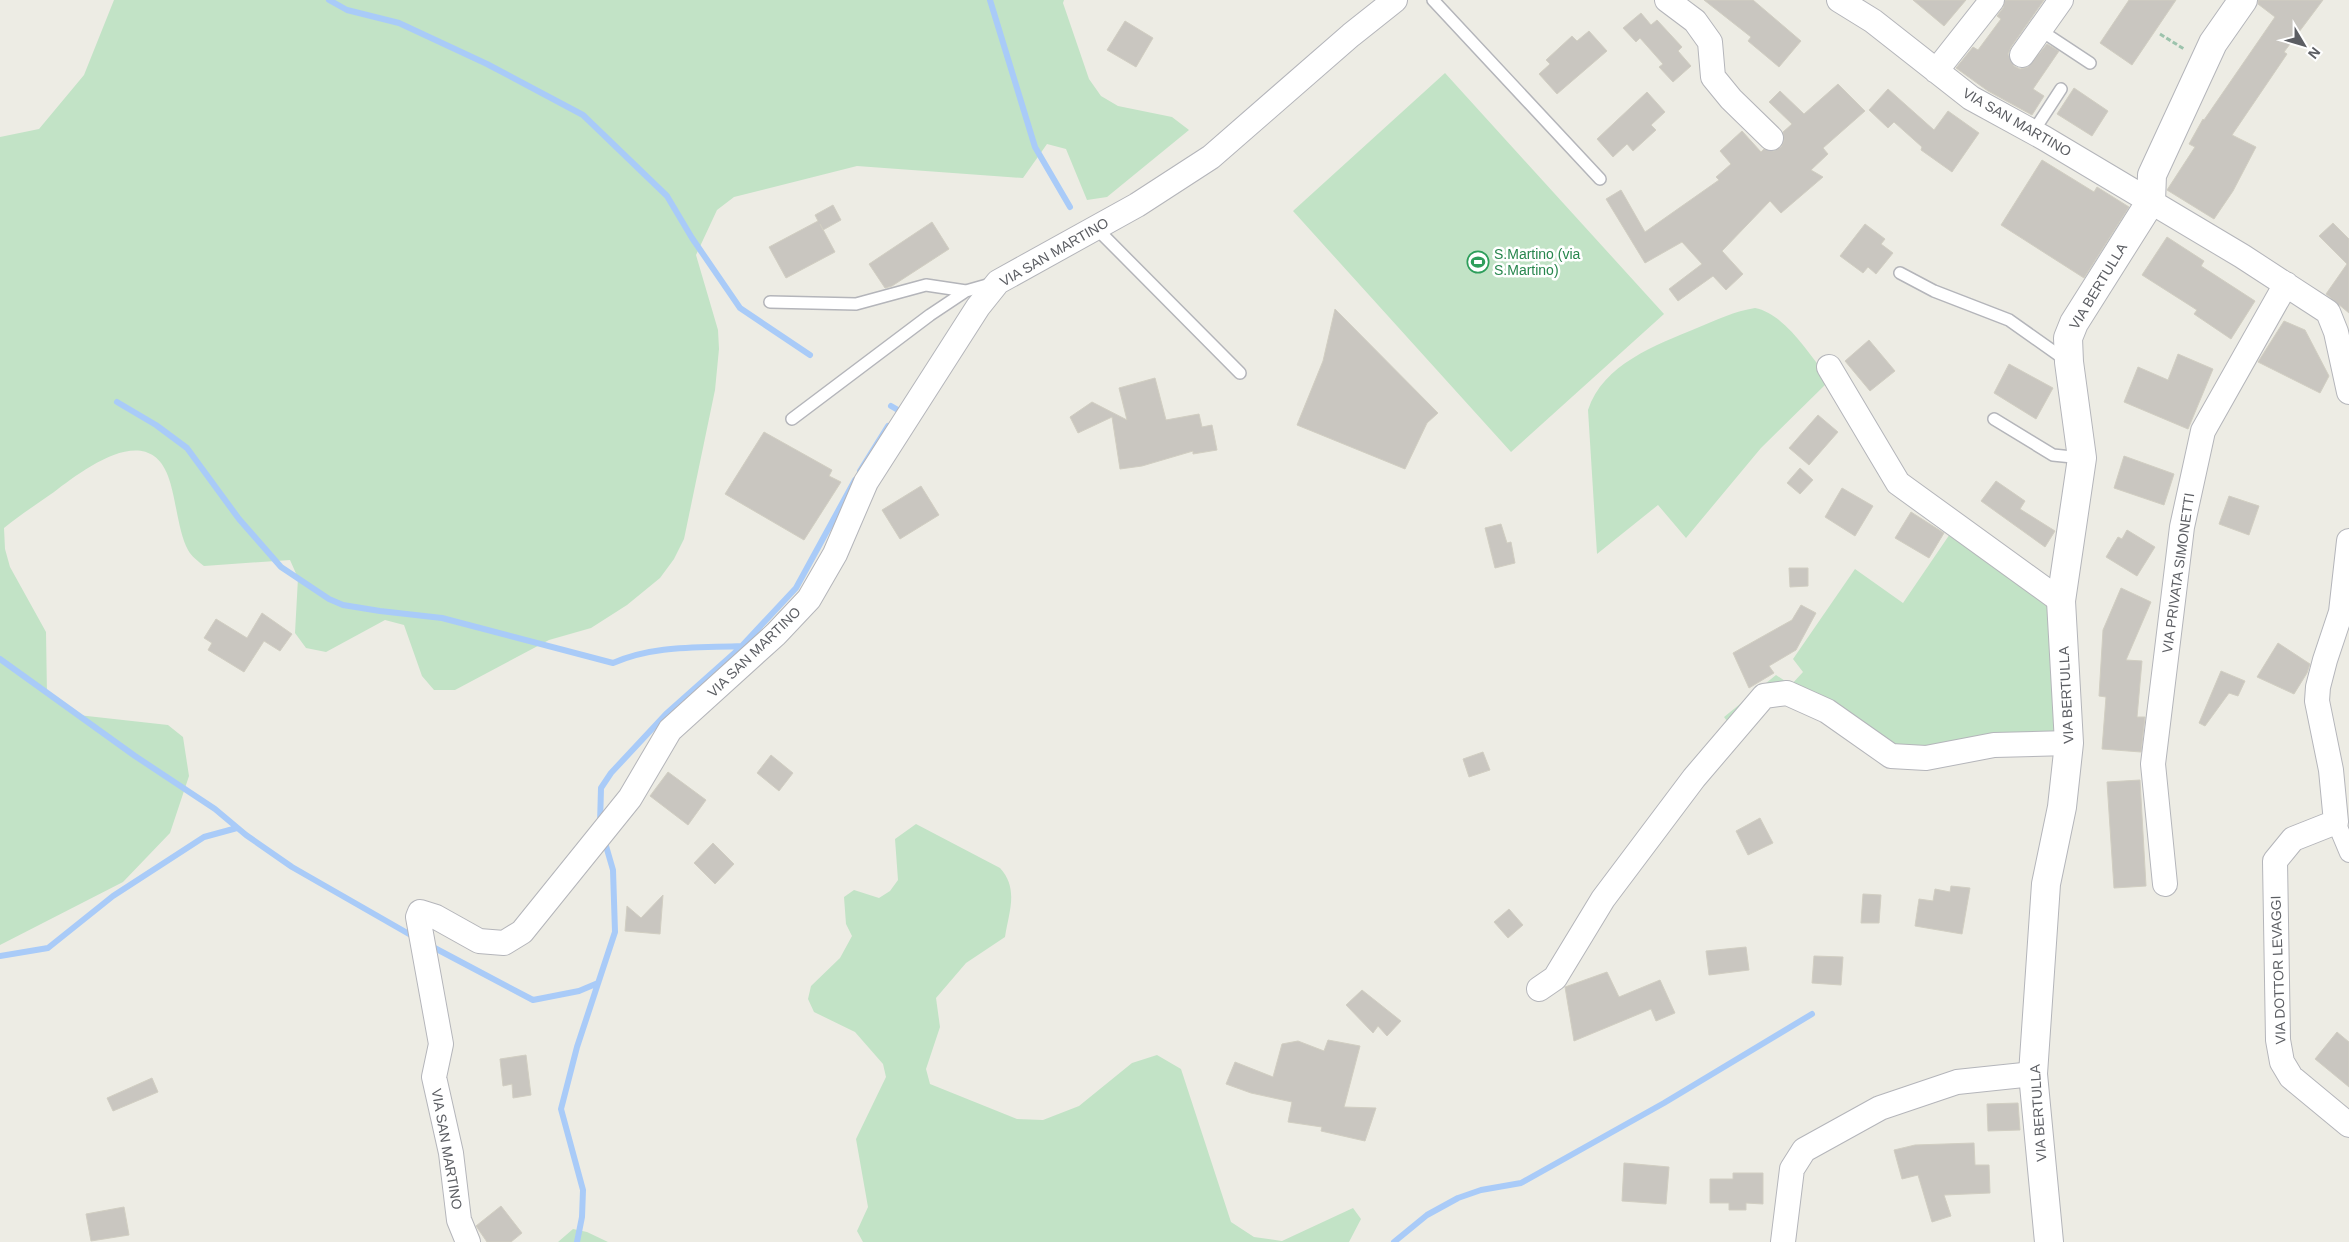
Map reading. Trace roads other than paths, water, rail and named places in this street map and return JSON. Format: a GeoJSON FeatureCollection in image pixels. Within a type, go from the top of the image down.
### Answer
{"type":"FeatureCollection","features":[{"type":"Feature","properties":{"kind":"street","name":"VIA SAN MARTINO"},"geometry":{"type":"LineString","coordinates":[[468,1242],[459,1220],[451,1153],[434,1077],[441,1044],[418,917],[420,912],[436,916],[479,941],[504,943],[522,932],[630,798],[670,730],[776,634],[809,599],[835,554],[866,482],[978,307],[998,282],[1137,205],[1211,158],[1350,35],[1395,0]]}},
{"type":"Feature","properties":{"kind":"street"},"geometry":{"type":"LineString","coordinates":[[1667,0],[1695,21],[1710,42],[1713,77],[1731,99],[1771,138]]}},
{"type":"Feature","properties":{"kind":"street","name":"VIA SAN MARTINO"},"geometry":{"type":"LineString","coordinates":[[1839,0],[1873,21],[1971,98],[2034,132],[2286,284],[2328,312],[2349,322]]}},
{"type":"Feature","properties":{"kind":"street"},"geometry":{"type":"LineString","coordinates":[[1936,71],[1992,0]]}},
{"type":"Feature","properties":{"kind":"street"},"geometry":{"type":"LineString","coordinates":[[2022,55],[2061,0]]}},
{"type":"Feature","properties":{"kind":"street"},"geometry":{"type":"LineString","coordinates":[[2150,201],[2152,175],[2205,60],[2213,43],[2243,0]]}},
{"type":"Feature","properties":{"kind":"street","name":"VIA BERTULLA"},"geometry":{"type":"LineString","coordinates":[[2049,1242],[2033,1074],[2046,884],[2062,807],[2069,743],[2061,601],[2082,458],[2069,362],[2068,338],[2074,324],[2150,201]]}},
{"type":"Feature","properties":{"kind":"street","name":"VIA PRIVATA SIMONETTI"},"geometry":{"type":"LineString","coordinates":[[2165,884],[2153,764],[2182,526],[2203,432],[2286,284]]}},
{"type":"Feature","properties":{"kind":"street"},"geometry":{"type":"LineString","coordinates":[[2328,312],[2336,332],[2349,392]]}},
{"type":"Feature","properties":{"kind":"street"},"geometry":{"type":"LineString","coordinates":[[1829,367],[1898,483],[2061,601]]}},
{"type":"Feature","properties":{"kind":"street"},"geometry":{"type":"LineString","coordinates":[[2349,541],[2341,612],[2325,660],[2317,702],[2331,770],[2336,822],[2349,853]]}},
{"type":"Feature","properties":{"kind":"street"},"geometry":{"type":"LineString","coordinates":[[1538,989],[1555,978],[1603,900],[1694,778],[1764,696],[1787,693],[1827,710],[1891,756],[1926,758],[1994,745],[2069,743]]}},
{"type":"Feature","properties":{"kind":"street","name":"VIA DOTTOR LEVAGGI"},"geometry":{"type":"LineString","coordinates":[[2336,822],[2294,839],[2275,861],[2278,1040],[2282,1062],[2291,1077],[2349,1125]]}},
{"type":"Feature","properties":{"kind":"street"},"geometry":{"type":"LineString","coordinates":[[1783,1242],[1792,1169],[1804,1150],[1880,1108],[1956,1082],[2033,1074]]}},
{"type":"Feature","properties":{"kind":"lane"},"geometry":{"type":"LineString","coordinates":[[1433,0],[1600,179]]}},
{"type":"Feature","properties":{"kind":"lane"},"geometry":{"type":"LineString","coordinates":[[2040,30],[2090,63]]}},
{"type":"Feature","properties":{"kind":"lane"},"geometry":{"type":"LineString","coordinates":[[2034,132],[2061,89]]}},
{"type":"Feature","properties":{"kind":"lane"},"geometry":{"type":"LineString","coordinates":[[1096,228],[1240,373]]}},
{"type":"Feature","properties":{"kind":"lane"},"geometry":{"type":"LineString","coordinates":[[1900,273],[1934,291],[2009,320],[2069,362]]}},
{"type":"Feature","properties":{"kind":"lane"},"geometry":{"type":"LineString","coordinates":[[792,419],[966,290],[998,282]]}},
{"type":"Feature","properties":{"kind":"lane"},"geometry":{"type":"LineString","coordinates":[[770,302],[856,304],[926,285],[966,290]]}},
{"type":"Feature","properties":{"kind":"lane"},"geometry":{"type":"LineString","coordinates":[[1994,419],[2053,454],[2082,458]]}},
{"type":"Feature","properties":{"kind":"waterway"},"geometry":{"type":"LineString","coordinates":[[329,0],[347,10],[399,23],[487,64],[583,115],[667,196],[692,238],[740,308],[810,355]]}},
{"type":"Feature","properties":{"kind":"waterway"},"geometry":{"type":"LineString","coordinates":[[990,0],[1035,147],[1070,207]]}},
{"type":"Feature","properties":{"kind":"waterway"},"geometry":{"type":"LineString","coordinates":[[117,402],[156,425],[187,448],[239,519],[281,567],[329,599],[343,605],[442,618],[613,663],[628,657],[660,650],[742,646]]}},
{"type":"Feature","properties":{"kind":"waterway"},"geometry":{"type":"LineString","coordinates":[[891,406],[898,410]]}},
{"type":"Feature","properties":{"kind":"waterway"},"geometry":{"type":"LineString","coordinates":[[860,471],[888,426]]}},
{"type":"Feature","properties":{"kind":"waterway"},"geometry":{"type":"LineString","coordinates":[[600,824],[601,788],[611,773],[666,714],[739,649],[796,588],[855,480]]}},
{"type":"Feature","properties":{"kind":"waterway"},"geometry":{"type":"LineString","coordinates":[[0,659],[135,756],[215,809],[246,835],[292,867],[416,938]]}},
{"type":"Feature","properties":{"kind":"waterway"},"geometry":{"type":"LineString","coordinates":[[0,956],[48,948],[113,896],[204,837],[237,828]]}},
{"type":"Feature","properties":{"kind":"waterway"},"geometry":{"type":"LineString","coordinates":[[577,1242],[582,1217],[583,1190],[561,1109],[577,1047],[615,932],[613,870],[604,839]]}},
{"type":"Feature","properties":{"kind":"waterway"},"geometry":{"type":"LineString","coordinates":[[429,945],[533,1000],[579,991],[598,983]]}},
{"type":"Feature","properties":{"kind":"waterway"},"geometry":{"type":"LineString","coordinates":[[1394,1242],[1427,1215],[1458,1198],[1481,1190],[1521,1183],[1664,1103],[1812,1014]]}},
{"type":"Feature","properties":{"kind":"place","name":"S.Martino (via S.Martino)"},"geometry":{"type":"Point","coordinates":[1478,262]}}]}
